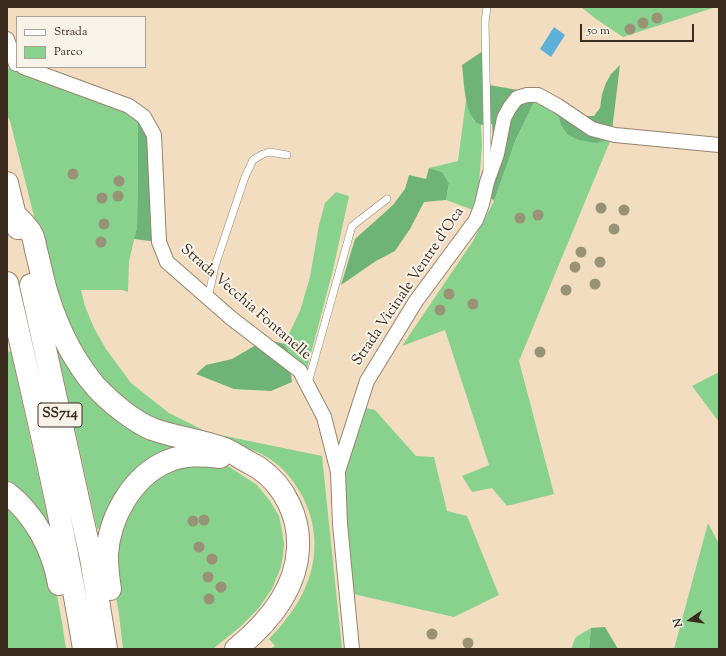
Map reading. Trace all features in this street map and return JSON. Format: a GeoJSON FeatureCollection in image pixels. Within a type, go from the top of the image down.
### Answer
{"type":"FeatureCollection","features":[{"type":"Feature","properties":{"kind":"highway","name":"SS714"},"geometry":{"type":"LineString","coordinates":[[7,183],[33,293],[91,558],[107,616]]}},
{"type":"Feature","properties":{"kind":"highway"},"geometry":{"type":"LineString","coordinates":[[15,215],[32,234],[48,296],[64,339],[79,364],[96,387],[117,407],[150,428],[223,448],[259,468],[279,488],[292,510],[297,526],[299,542],[294,572],[281,601],[269,617],[236,649]]}},
{"type":"Feature","properties":{"kind":"highway","name":"SS714"},"geometry":{"type":"LineString","coordinates":[[7,283],[46,454],[70,570],[73,620],[84,649]]}},
{"type":"Feature","properties":{"kind":"highway"},"geometry":{"type":"LineString","coordinates":[[108,649],[115,630],[107,616],[107,554],[109,538],[113,523],[128,495],[142,478],[168,461],[189,456],[241,458]]}},
{"type":"Feature","properties":{"kind":"highway"},"geometry":{"type":"LineString","coordinates":[[7,493],[27,513],[44,538],[51,555],[73,620],[70,649]]}},
{"type":"Feature","properties":{"kind":"street"},"geometry":{"type":"LineString","coordinates":[[7,39],[16,64]]}},
{"type":"Feature","properties":{"kind":"street","name":"Strada Vecchia Fontanelle"},"geometry":{"type":"LineString","coordinates":[[27,68],[129,106],[144,117],[154,135],[159,242],[167,262],[231,318],[300,371],[307,385]]}},
{"type":"Feature","properties":{"kind":"street","name":"Strada Vicinale Ventre d'Oca"},"geometry":{"type":"LineString","coordinates":[[338,472],[367,381],[416,301],[476,220],[497,154],[504,118],[517,98],[527,95],[538,95],[558,106],[592,129],[615,135],[719,145]]}},
{"type":"Feature","properties":{"kind":"street","name":"Strada Vicinale Ventre d'Oca"},"geometry":{"type":"LineString","coordinates":[[307,385],[324,417],[338,472],[342,540],[352,649]]}},
{"type":"Feature","properties":{"kind":"lane"},"geometry":{"type":"LineString","coordinates":[[487,7],[485,22],[487,182]]}},
{"type":"Feature","properties":{"kind":"lane"},"geometry":{"type":"LineString","coordinates":[[208,298],[215,266],[245,177],[253,160],[270,152],[288,155]]}},
{"type":"Feature","properties":{"kind":"lane"},"geometry":{"type":"LineString","coordinates":[[307,385],[352,226],[387,198]]}},
{"type":"Feature","properties":{"kind":"green space"},"geometry":{"type":"Polygon","coordinates":[[[581,7],[716,7],[623,37],[581,7]]]}},
{"type":"Feature","properties":{"kind":"green space"},"geometry":{"type":"Polygon","coordinates":[[[483,51],[483,84],[518,90],[538,91],[516,139],[494,201],[486,193],[493,138],[492,124],[482,125],[476,122],[472,116],[468,108],[464,89],[462,65],[483,51]]]}},
{"type":"Feature","properties":{"kind":"green space"},"geometry":{"type":"Polygon","coordinates":[[[620,65],[611,139],[596,143],[579,140],[568,135],[561,125],[558,113],[577,126],[587,116],[594,116],[600,108],[602,94],[606,83],[611,74],[620,65]]]}},
{"type":"Feature","properties":{"kind":"green space"},"geometry":{"type":"Polygon","coordinates":[[[7,68],[116,102],[138,121],[137,228],[129,261],[128,292],[122,290],[81,290],[85,306],[94,328],[106,349],[131,383],[169,413],[203,430],[200,435],[174,428],[139,411],[106,383],[73,337],[40,240],[10,121],[7,115],[7,68]]]}},
{"type":"Feature","properties":{"kind":"green space"},"geometry":{"type":"Polygon","coordinates":[[[537,96],[611,139],[519,361],[554,494],[507,506],[492,488],[472,492],[462,476],[489,465],[445,330],[402,346],[473,241],[494,201],[516,139],[537,96]]]}},
{"type":"Feature","properties":{"kind":"green space"},"geometry":{"type":"Polygon","coordinates":[[[466,100],[473,120],[481,125],[482,146],[479,183],[473,210],[446,200],[449,183],[442,172],[429,168],[458,161],[466,100]]]}},
{"type":"Feature","properties":{"kind":"green space"},"geometry":{"type":"Polygon","coordinates":[[[138,121],[149,136],[158,242],[134,239],[137,228],[138,121]]]}},
{"type":"Feature","properties":{"kind":"green space"},"geometry":{"type":"Polygon","coordinates":[[[429,168],[442,172],[449,183],[446,200],[424,202],[410,229],[395,251],[376,261],[341,285],[355,239],[393,205],[405,189],[409,175],[426,179],[429,168]]]}},
{"type":"Feature","properties":{"kind":"green space"},"geometry":{"type":"Polygon","coordinates":[[[336,192],[349,196],[333,270],[305,376],[289,360],[288,350],[284,344],[300,311],[310,277],[319,225],[325,203],[336,192]]]}},
{"type":"Feature","properties":{"kind":"green space"},"geometry":{"type":"Polygon","coordinates":[[[270,341],[284,344],[288,350],[292,382],[271,391],[234,389],[196,374],[206,365],[232,359],[256,345],[270,341]]]}},
{"type":"Feature","properties":{"kind":"green space"},"geometry":{"type":"Polygon","coordinates":[[[57,348],[177,444],[178,449],[100,530],[97,528],[57,348]]]}},
{"type":"Feature","properties":{"kind":"green space"},"geometry":{"type":"Polygon","coordinates":[[[7,351],[11,352],[50,529],[7,482],[7,351]]]}},
{"type":"Feature","properties":{"kind":"green space"},"geometry":{"type":"Polygon","coordinates":[[[719,372],[719,422],[692,386],[719,372]]]}},
{"type":"Feature","properties":{"kind":"green space"},"geometry":{"type":"Polygon","coordinates":[[[362,407],[375,410],[416,456],[434,457],[447,511],[467,516],[499,595],[454,617],[349,593],[345,461],[362,407]]]}},
{"type":"Feature","properties":{"kind":"green space"},"geometry":{"type":"Polygon","coordinates":[[[225,436],[322,456],[342,649],[270,649],[275,646],[269,639],[294,609],[310,576],[314,550],[313,525],[304,500],[296,485],[284,471],[262,454],[222,438],[225,436]]]}},
{"type":"Feature","properties":{"kind":"green space"},"geometry":{"type":"Polygon","coordinates":[[[225,464],[257,485],[270,501],[279,516],[284,544],[283,555],[281,567],[272,589],[258,609],[240,627],[213,649],[123,649],[114,586],[112,555],[133,499],[173,466],[225,464]]]}},
{"type":"Feature","properties":{"kind":"green space"},"geometry":{"type":"Polygon","coordinates":[[[7,503],[28,526],[56,590],[66,649],[7,649],[7,503]]]}},
{"type":"Feature","properties":{"kind":"green space"},"geometry":{"type":"Polygon","coordinates":[[[708,523],[719,544],[719,649],[674,649],[708,523]]]}},
{"type":"Feature","properties":{"kind":"green space"},"geometry":{"type":"Polygon","coordinates":[[[605,627],[618,649],[589,649],[591,628],[605,627]]]}},
{"type":"Feature","properties":{"kind":"green space"},"geometry":{"type":"Polygon","coordinates":[[[591,628],[589,649],[571,649],[576,637],[591,628]]]}},
{"type":"Feature","properties":{"kind":"water"},"geometry":{"type":"Polygon","coordinates":[[[554,27],[565,35],[551,57],[540,49],[554,27]]]}}]}
